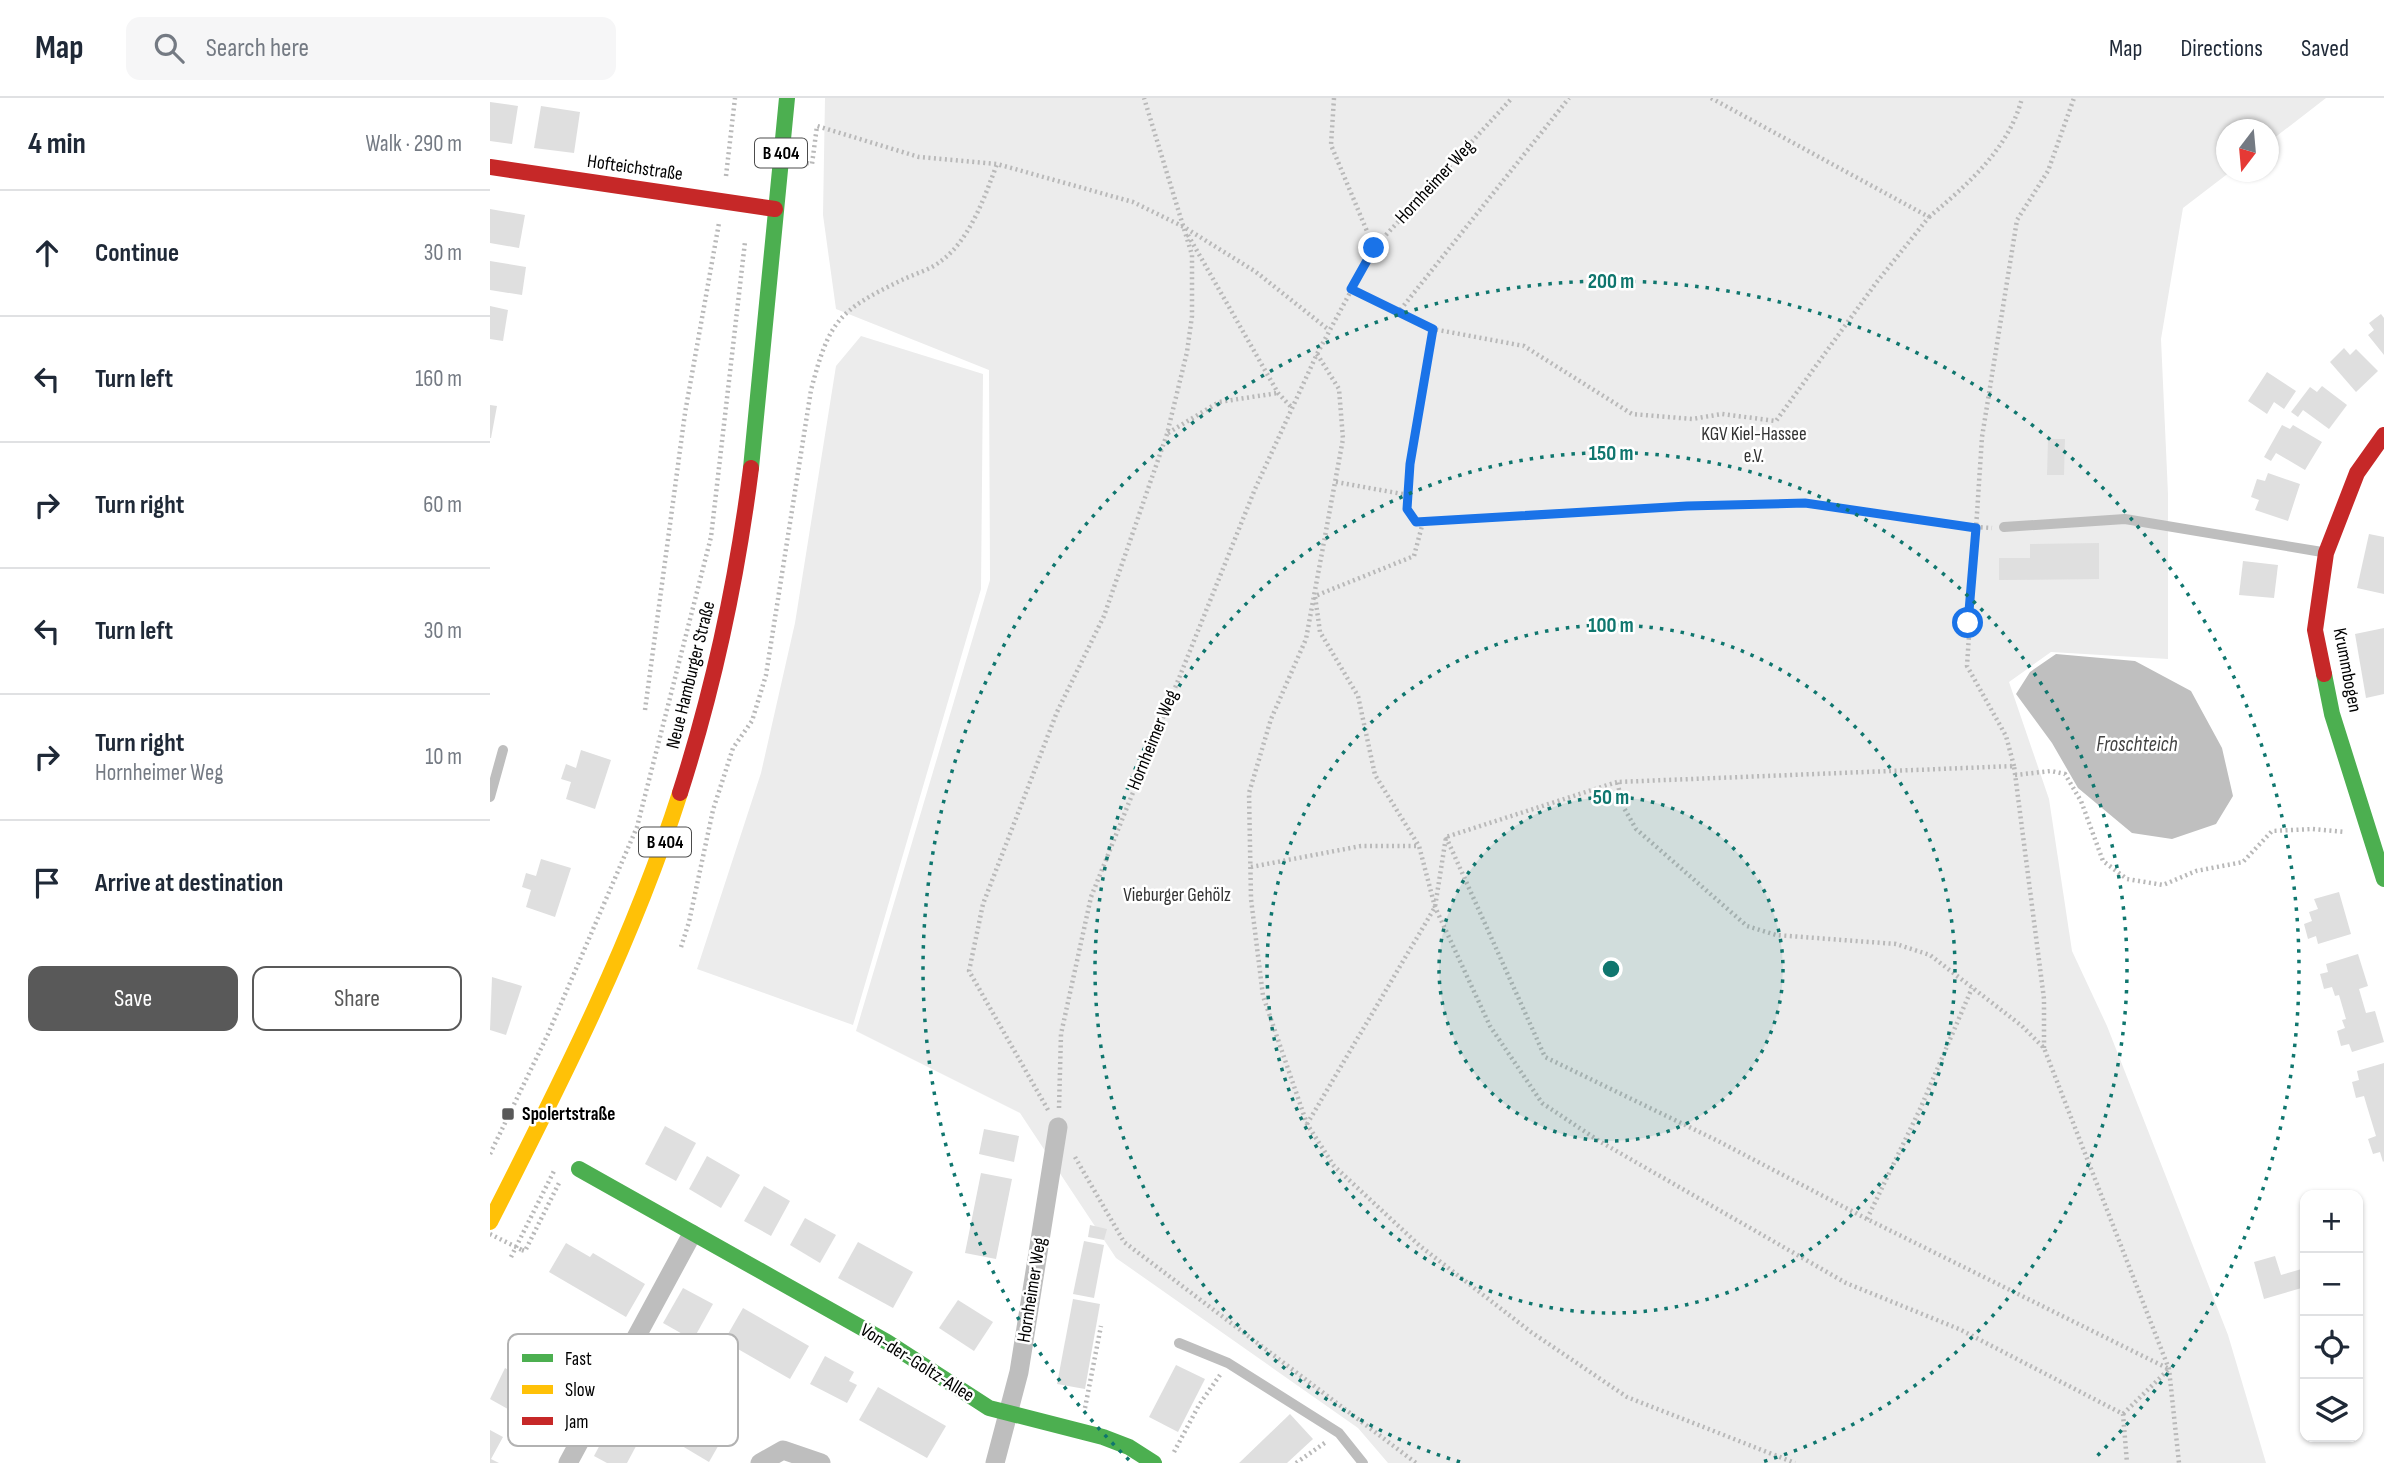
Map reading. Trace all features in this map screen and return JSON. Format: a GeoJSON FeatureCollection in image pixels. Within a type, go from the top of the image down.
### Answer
{"type":"FeatureCollection","features":[{"type":"Feature","properties":{"kind":"street","name":"Neue Hamburger Straße"},"geometry":{"type":"LineString","coordinates":[[490,1222],[582,1040],[632,927],[659,861],[704,718],[740,558],[762,379],[775,209],[787,98]]}},
{"type":"Feature","properties":{"kind":"street","name":"Hofteichstraße"},"geometry":{"type":"LineString","coordinates":[[490,167],[775,209]]}},
{"type":"Feature","properties":{"kind":"street","name":"Krummbogen"},"geometry":{"type":"LineString","coordinates":[[2384,435],[2357,473],[2326,553],[2315,630],[2332,714],[2384,879]]}},
{"type":"Feature","properties":{"kind":"street","name":"Hornheimer Weg"},"geometry":{"type":"LineString","coordinates":[[995,1463],[1019,1372],[1058,1127]]}},
{"type":"Feature","properties":{"kind":"street","name":"Von-der-Goltz-Allee"},"geometry":{"type":"LineString","coordinates":[[579,1170],[887,1342],[989,1408],[1080,1431],[1129,1447],[1154,1463]]}},
{"type":"Feature","properties":{"kind":"street"},"geometry":{"type":"LineString","coordinates":[[638,1334],[692,1234]]}},
{"type":"Feature","properties":{"kind":"street"},"geometry":{"type":"LineString","coordinates":[[568,1463],[577,1446]]}},
{"type":"Feature","properties":{"kind":"street"},"geometry":{"type":"LineString","coordinates":[[760,1463],[783,1450],[821,1463]]}},
{"type":"Feature","properties":{"kind":"lane"},"geometry":{"type":"LineString","coordinates":[[2004,527],[2125,519],[2326,553]]}},
{"type":"Feature","properties":{"kind":"lane"},"geometry":{"type":"LineString","coordinates":[[490,797],[503,750]]}},
{"type":"Feature","properties":{"kind":"lane"},"geometry":{"type":"LineString","coordinates":[[1179,1343],[1228,1363],[1339,1433],[1363,1463]]}},
{"type":"Feature","properties":{"kind":"path"},"geometry":{"type":"LineString","coordinates":[[645,710],[685,413],[723,202],[735,98]]}},
{"type":"Feature","properties":{"kind":"path"},"geometry":{"type":"LineString","coordinates":[[1144,98],[1192,255],[1192,316],[1167,434],[1104,616],[1057,712],[983,904],[968,971],[1124,1242],[1416,1463]]}},
{"type":"Feature","properties":{"kind":"path"},"geometry":{"type":"LineString","coordinates":[[1334,98],[1331,145],[1374,248]]}},
{"type":"Feature","properties":{"kind":"path","name":"Hornheimer Weg"},"geometry":{"type":"LineString","coordinates":[[1058,1127],[1061,1034],[1091,897],[1255,489],[1317,354],[1374,248],[1512,98]]}},
{"type":"Feature","properties":{"kind":"path"},"geometry":{"type":"LineString","coordinates":[[1397,314],[1569,98]]}},
{"type":"Feature","properties":{"kind":"path"},"geometry":{"type":"LineString","coordinates":[[1711,98],[1929,217]]}},
{"type":"Feature","properties":{"kind":"path"},"geometry":{"type":"LineString","coordinates":[[1351,289],[1397,314],[1433,329],[1524,346],[1632,414],[1692,419],[1721,414],[1776,421],[1876,284],[1929,217],[1980,173],[2019,112],[2022,98]]}},
{"type":"Feature","properties":{"kind":"path"},"geometry":{"type":"LineString","coordinates":[[2074,98],[2048,171],[2017,220],[1982,437],[1967,666],[2006,736],[2014,766],[2040,957],[2044,1048],[2169,1370],[2179,1463]]}},
{"type":"Feature","properties":{"kind":"path"},"geometry":{"type":"LineString","coordinates":[[813,164],[817,126],[919,157],[997,164],[1133,202],[1184,227],[1256,272],[1329,330]]}},
{"type":"Feature","properties":{"kind":"path"},"geometry":{"type":"LineString","coordinates":[[681,947],[689,922],[713,810],[733,748],[752,721],[766,676],[811,390],[822,349],[835,323],[869,296],[942,261],[976,218],[997,164]]}},
{"type":"Feature","properties":{"kind":"path"},"geometry":{"type":"LineString","coordinates":[[490,1154],[548,1034],[637,827],[711,537],[749,205]]}},
{"type":"Feature","properties":{"kind":"path"},"geometry":{"type":"LineString","coordinates":[[1184,227],[1278,393],[1292,408]]}},
{"type":"Feature","properties":{"kind":"path"},"geometry":{"type":"LineString","coordinates":[[1433,329],[1408,495],[1407,509],[1416,522],[1687,506],[1805,503],[1976,528],[2004,527]]}},
{"type":"Feature","properties":{"kind":"path"},"geometry":{"type":"LineString","coordinates":[[1317,354],[1339,390],[1343,439],[1306,639],[1271,719],[1250,793],[1251,899],[1263,996],[1307,1124],[1334,1166],[1401,1228],[1531,1332],[1627,1397],[1795,1463]]}},
{"type":"Feature","properties":{"kind":"path"},"geometry":{"type":"LineString","coordinates":[[1167,434],[1219,402],[1278,393]]}},
{"type":"Feature","properties":{"kind":"path"},"geometry":{"type":"LineString","coordinates":[[1336,482],[1408,495]]}},
{"type":"Feature","properties":{"kind":"path"},"geometry":{"type":"LineString","coordinates":[[1315,596],[1414,556],[1423,522]]}},
{"type":"Feature","properties":{"kind":"path"},"geometry":{"type":"LineString","coordinates":[[1315,596],[1320,632],[1358,696],[1375,775],[1419,846],[1435,907],[1490,1027],[1542,1103],[1599,1141],[1846,1283],[1959,1329],[2123,1414]]}},
{"type":"Feature","properties":{"kind":"path"},"geometry":{"type":"LineString","coordinates":[[1446,837],[1618,782],[2014,766]]}},
{"type":"Feature","properties":{"kind":"path"},"geometry":{"type":"LineString","coordinates":[[2015,775],[2051,771],[2065,774],[2081,801],[2104,861],[2127,879],[2163,885],[2196,871],[2243,862],[2272,831],[2312,829],[2371,834]]}},
{"type":"Feature","properties":{"kind":"path"},"geometry":{"type":"LineString","coordinates":[[1618,782],[1625,808],[1636,829],[1747,926],[1776,935],[1896,944],[1930,955],[2044,1048]]}},
{"type":"Feature","properties":{"kind":"path"},"geometry":{"type":"LineString","coordinates":[[1307,1124],[1435,907],[1446,837]]}},
{"type":"Feature","properties":{"kind":"path"},"geometry":{"type":"LineString","coordinates":[[1446,837],[1545,1057],[1718,1140],[1867,1219],[2169,1370]]}},
{"type":"Feature","properties":{"kind":"path"},"geometry":{"type":"LineString","coordinates":[[1251,867],[1361,846],[1419,846]]}},
{"type":"Feature","properties":{"kind":"path"},"geometry":{"type":"LineString","coordinates":[[1867,1219],[1921,1107],[1972,988]]}},
{"type":"Feature","properties":{"kind":"path"},"geometry":{"type":"LineString","coordinates":[[490,1234],[525,1251],[568,1164],[579,1170]]}},
{"type":"Feature","properties":{"kind":"path"},"geometry":{"type":"LineString","coordinates":[[511,1257],[555,1169]]}},
{"type":"Feature","properties":{"kind":"path"},"geometry":{"type":"LineString","coordinates":[[1080,1431],[1101,1326]]}},
{"type":"Feature","properties":{"kind":"path"},"geometry":{"type":"LineString","coordinates":[[1168,1463],[1199,1405],[1228,1363]]}},
{"type":"Feature","properties":{"kind":"path"},"geometry":{"type":"LineString","coordinates":[[2123,1414],[2169,1370]]}},
{"type":"Feature","properties":{"kind":"path"},"geometry":{"type":"LineString","coordinates":[[2123,1414],[2127,1463]]}},
{"type":"Feature","properties":{"kind":"path"},"geometry":{"type":"LineString","coordinates":[[1296,1463],[1339,1433]]}},
{"type":"Feature","properties":{"kind":"green space"},"geometry":{"type":"Polygon","coordinates":[[[825,98],[2326,98],[2279,134],[2279,119],[2216,119],[2217,182],[2183,208],[2161,339],[2168,494],[2168,659],[2051,652],[2009,682],[2049,799],[2072,951],[2107,1026],[2228,1335],[2266,1463],[1388,1463],[1358,1428],[1116,1258],[1020,1113],[856,1031],[990,580],[989,370],[836,309],[823,215],[825,98]]]}},
{"type":"Feature","properties":{"kind":"green space"},"geometry":{"type":"Polygon","coordinates":[[[861,336],[983,374],[981,589],[853,1025],[697,969],[761,773],[795,623],[836,366],[861,336]]]}},
{"type":"Feature","properties":{"kind":"water","name":"Froschteich"},"geometry":{"type":"Polygon","coordinates":[[[2056,654],[2135,661],[2191,691],[2222,748],[2233,796],[2216,824],[2172,839],[2132,833],[2078,788],[2052,743],[2016,694],[2030,672],[2056,654]]]}},
{"type":"Feature","properties":{"kind":"building"},"geometry":{"type":"Polygon","coordinates":[[[490,102],[518,106],[512,144],[490,141],[490,102]]]}},
{"type":"Feature","properties":{"kind":"building"},"geometry":{"type":"Polygon","coordinates":[[[541,106],[580,112],[574,153],[534,148],[541,106]]]}},
{"type":"Feature","properties":{"kind":"building"},"geometry":{"type":"Polygon","coordinates":[[[490,209],[525,215],[519,248],[490,243],[490,209]]]}},
{"type":"Feature","properties":{"kind":"building"},"geometry":{"type":"Polygon","coordinates":[[[490,261],[526,267],[522,295],[490,290],[490,261]]]}},
{"type":"Feature","properties":{"kind":"building"},"geometry":{"type":"Polygon","coordinates":[[[490,306],[508,310],[503,341],[490,339],[490,306]]]}},
{"type":"Feature","properties":{"kind":"building"},"geometry":{"type":"Polygon","coordinates":[[[2381,314],[2384,318],[2384,355],[2368,335],[2374,330],[2369,323],[2381,314]]]}},
{"type":"Feature","properties":{"kind":"building"},"geometry":{"type":"Polygon","coordinates":[[[2344,348],[2350,355],[2356,349],[2378,371],[2356,392],[2330,362],[2344,348]]]}},
{"type":"Feature","properties":{"kind":"building"},"geometry":{"type":"Polygon","coordinates":[[[2267,372],[2296,391],[2284,409],[2274,402],[2267,414],[2248,401],[2267,372]]]}},
{"type":"Feature","properties":{"kind":"building"},"geometry":{"type":"Polygon","coordinates":[[[2322,386],[2347,405],[2329,429],[2303,410],[2298,417],[2291,412],[2310,387],[2317,392],[2322,386]]]}},
{"type":"Feature","properties":{"kind":"building"},"geometry":{"type":"Polygon","coordinates":[[[490,405],[497,406],[491,438],[490,438],[490,405]]]}},
{"type":"Feature","properties":{"kind":"building"},"geometry":{"type":"Polygon","coordinates":[[[2282,425],[2290,429],[2293,425],[2322,442],[2305,470],[2276,453],[2271,461],[2264,457],[2282,425]]]}},
{"type":"Feature","properties":{"kind":"building"},"geometry":{"type":"Polygon","coordinates":[[[2048,439],[2065,439],[2064,475],[2047,475],[2048,439]]]}},
{"type":"Feature","properties":{"kind":"building"},"geometry":{"type":"Polygon","coordinates":[[[2268,473],[2300,484],[2288,521],[2255,510],[2259,500],[2251,497],[2257,479],[2265,481],[2268,473]]]}},
{"type":"Feature","properties":{"kind":"building"},"geometry":{"type":"Polygon","coordinates":[[[2369,534],[2384,537],[2384,594],[2357,588],[2369,534]]]}},
{"type":"Feature","properties":{"kind":"building"},"geometry":{"type":"Polygon","coordinates":[[[2099,543],[2099,579],[1999,580],[1999,558],[2030,558],[2030,544],[2099,543]]]}},
{"type":"Feature","properties":{"kind":"building"},"geometry":{"type":"Polygon","coordinates":[[[2243,561],[2278,565],[2274,598],[2239,595],[2243,561]]]}},
{"type":"Feature","properties":{"kind":"building"},"geometry":{"type":"Polygon","coordinates":[[[2384,628],[2384,694],[2366,698],[2355,634],[2384,628]]]}},
{"type":"Feature","properties":{"kind":"building"},"geometry":{"type":"Polygon","coordinates":[[[581,750],[611,760],[595,809],[566,799],[571,782],[561,779],[566,764],[576,768],[581,750]]]}},
{"type":"Feature","properties":{"kind":"building"},"geometry":{"type":"Polygon","coordinates":[[[541,859],[571,868],[555,917],[526,907],[531,890],[522,887],[526,873],[536,876],[541,859]]]}},
{"type":"Feature","properties":{"kind":"building"},"geometry":{"type":"Polygon","coordinates":[[[2339,892],[2351,934],[2318,944],[2316,936],[2308,939],[2304,924],[2312,921],[2309,912],[2318,909],[2314,899],[2339,892]]]}},
{"type":"Feature","properties":{"kind":"building"},"geometry":{"type":"Polygon","coordinates":[[[2358,954],[2368,986],[2359,989],[2366,1013],[2375,1011],[2384,1042],[2352,1052],[2349,1044],[2341,1046],[2337,1031],[2345,1028],[2342,1020],[2346,1019],[2339,995],[2335,996],[2332,987],[2324,989],[2320,974],[2328,972],[2326,964],[2358,954]]]}},
{"type":"Feature","properties":{"kind":"building"},"geometry":{"type":"Polygon","coordinates":[[[492,977],[522,986],[506,1035],[490,1030],[492,977]]]}},
{"type":"Feature","properties":{"kind":"building"},"geometry":{"type":"Polygon","coordinates":[[[2384,1063],[2383,1162],[2380,1152],[2373,1154],[2368,1139],[2376,1136],[2364,1096],[2356,1098],[2352,1082],[2359,1080],[2357,1071],[2384,1063]]]}},
{"type":"Feature","properties":{"kind":"building"},"geometry":{"type":"Polygon","coordinates":[[[665,1126],[696,1143],[676,1181],[645,1164],[665,1126]]]}},
{"type":"Feature","properties":{"kind":"building"},"geometry":{"type":"Polygon","coordinates":[[[984,1129],[1019,1136],[1014,1162],[979,1154],[984,1129]]]}},
{"type":"Feature","properties":{"kind":"building"},"geometry":{"type":"Polygon","coordinates":[[[707,1156],[740,1175],[721,1208],[689,1189],[707,1156]]]}},
{"type":"Feature","properties":{"kind":"building"},"geometry":{"type":"Polygon","coordinates":[[[981,1173],[1012,1179],[996,1259],[965,1253],[981,1173]]]}},
{"type":"Feature","properties":{"kind":"building"},"geometry":{"type":"Polygon","coordinates":[[[764,1186],[790,1201],[771,1236],[744,1221],[764,1186]]]}},
{"type":"Feature","properties":{"kind":"building"},"geometry":{"type":"Polygon","coordinates":[[[805,1218],[836,1235],[820,1263],[790,1245],[805,1218]]]}},
{"type":"Feature","properties":{"kind":"building"},"geometry":{"type":"Polygon","coordinates":[[[1090,1225],[1107,1229],[1104,1240],[1088,1237],[1090,1225]]]}},
{"type":"Feature","properties":{"kind":"building"},"geometry":{"type":"Polygon","coordinates":[[[1084,1241],[1104,1245],[1094,1298],[1073,1294],[1084,1241]]]}},
{"type":"Feature","properties":{"kind":"building"},"geometry":{"type":"Polygon","coordinates":[[[858,1242],[913,1272],[893,1308],[838,1278],[858,1242]]]}},
{"type":"Feature","properties":{"kind":"building"},"geometry":{"type":"Polygon","coordinates":[[[566,1243],[590,1257],[593,1253],[645,1284],[626,1317],[549,1272],[566,1243]]]}},
{"type":"Feature","properties":{"kind":"building"},"geometry":{"type":"Polygon","coordinates":[[[2275,1256],[2281,1275],[2300,1269],[2300,1288],[2264,1299],[2254,1262],[2275,1256]]]}},
{"type":"Feature","properties":{"kind":"building"},"geometry":{"type":"Polygon","coordinates":[[[683,1288],[713,1304],[696,1334],[682,1334],[663,1323],[683,1288]]]}},
{"type":"Feature","properties":{"kind":"building"},"geometry":{"type":"Polygon","coordinates":[[[1073,1299],[1100,1304],[1085,1389],[1057,1384],[1073,1299]]]}},
{"type":"Feature","properties":{"kind":"building"},"geometry":{"type":"Polygon","coordinates":[[[958,1300],[993,1322],[974,1351],[939,1328],[958,1300]]]}},
{"type":"Feature","properties":{"kind":"building"},"geometry":{"type":"Polygon","coordinates":[[[743,1308],[809,1346],[790,1379],[738,1349],[738,1334],[728,1334],[743,1308]]]}},
{"type":"Feature","properties":{"kind":"building"},"geometry":{"type":"Polygon","coordinates":[[[825,1356],[854,1372],[849,1381],[857,1385],[847,1403],[810,1384],[825,1356]]]}},
{"type":"Feature","properties":{"kind":"building"},"geometry":{"type":"Polygon","coordinates":[[[1176,1365],[1205,1379],[1178,1432],[1149,1417],[1176,1365]]]}},
{"type":"Feature","properties":{"kind":"building"},"geometry":{"type":"Polygon","coordinates":[[[505,1368],[508,1370],[508,1409],[490,1399],[505,1368]]]}},
{"type":"Feature","properties":{"kind":"building"},"geometry":{"type":"Polygon","coordinates":[[[878,1387],[946,1426],[927,1458],[859,1420],[878,1387]]]}},
{"type":"Feature","properties":{"kind":"building"},"geometry":{"type":"Polygon","coordinates":[[[1290,1414],[1313,1439],[1287,1463],[1239,1463],[1290,1414]]]}},
{"type":"Feature","properties":{"kind":"building"},"geometry":{"type":"Polygon","coordinates":[[[490,1430],[503,1437],[491,1459],[499,1463],[490,1463],[490,1430]]]}},
{"type":"Feature","properties":{"kind":"building"},"geometry":{"type":"Polygon","coordinates":[[[599,1446],[636,1446],[627,1463],[607,1463],[594,1456],[599,1446]]]}},
{"type":"Feature","properties":{"kind":"building"},"geometry":{"type":"Polygon","coordinates":[[[682,1446],[718,1446],[709,1462],[682,1446]]]}},
{"type":"Feature","properties":{"kind":"traffic: fast"},"geometry":{"type":"LineString","coordinates":[[751,468],[787,98]]}},
{"type":"Feature","properties":{"kind":"traffic: fast"},"geometry":{"type":"LineString","coordinates":[[2324,674],[2332,714],[2384,879]]}},
{"type":"Feature","properties":{"kind":"traffic: fast"},"geometry":{"type":"LineString","coordinates":[[579,1169],[887,1342],[989,1408],[1103,1437],[1129,1447],[1154,1463]]}},
{"type":"Feature","properties":{"kind":"traffic: slow"},"geometry":{"type":"LineString","coordinates":[[490,1222],[569,1064],[618,958],[680,793]]}},
{"type":"Feature","properties":{"kind":"traffic: jam"},"geometry":{"type":"LineString","coordinates":[[490,167],[775,209]]}},
{"type":"Feature","properties":{"kind":"traffic: jam"},"geometry":{"type":"LineString","coordinates":[[2324,674],[2315,630],[2326,553],[2357,473],[2384,435]]}},
{"type":"Feature","properties":{"kind":"traffic: jam"},"geometry":{"type":"LineString","coordinates":[[680,793],[723,632],[739,551],[751,468]]}},
{"type":"Feature","properties":{"kind":"place","name":"Spolertstraße"},"geometry":{"type":"Point","coordinates":[508,1114]}},
{"type":"Feature","properties":{"kind":"route"},"geometry":{"type":"LineString","coordinates":[[1374,248],[1351,289],[1397,314],[1433,329],[1410,464],[1407,509],[1416,522],[1687,506],[1805,503],[1976,528],[1968,623]]}},
{"type":"Feature","properties":{"kind":"park label","name":"KGV Kiel-Hassee e.V."},"geometry":{"type":"Point","coordinates":[1754,445]}},
{"type":"Feature","properties":{"kind":"park label","name":"Vieburger Gehölz"},"geometry":{"type":"Point","coordinates":[1177,895]}}]}
